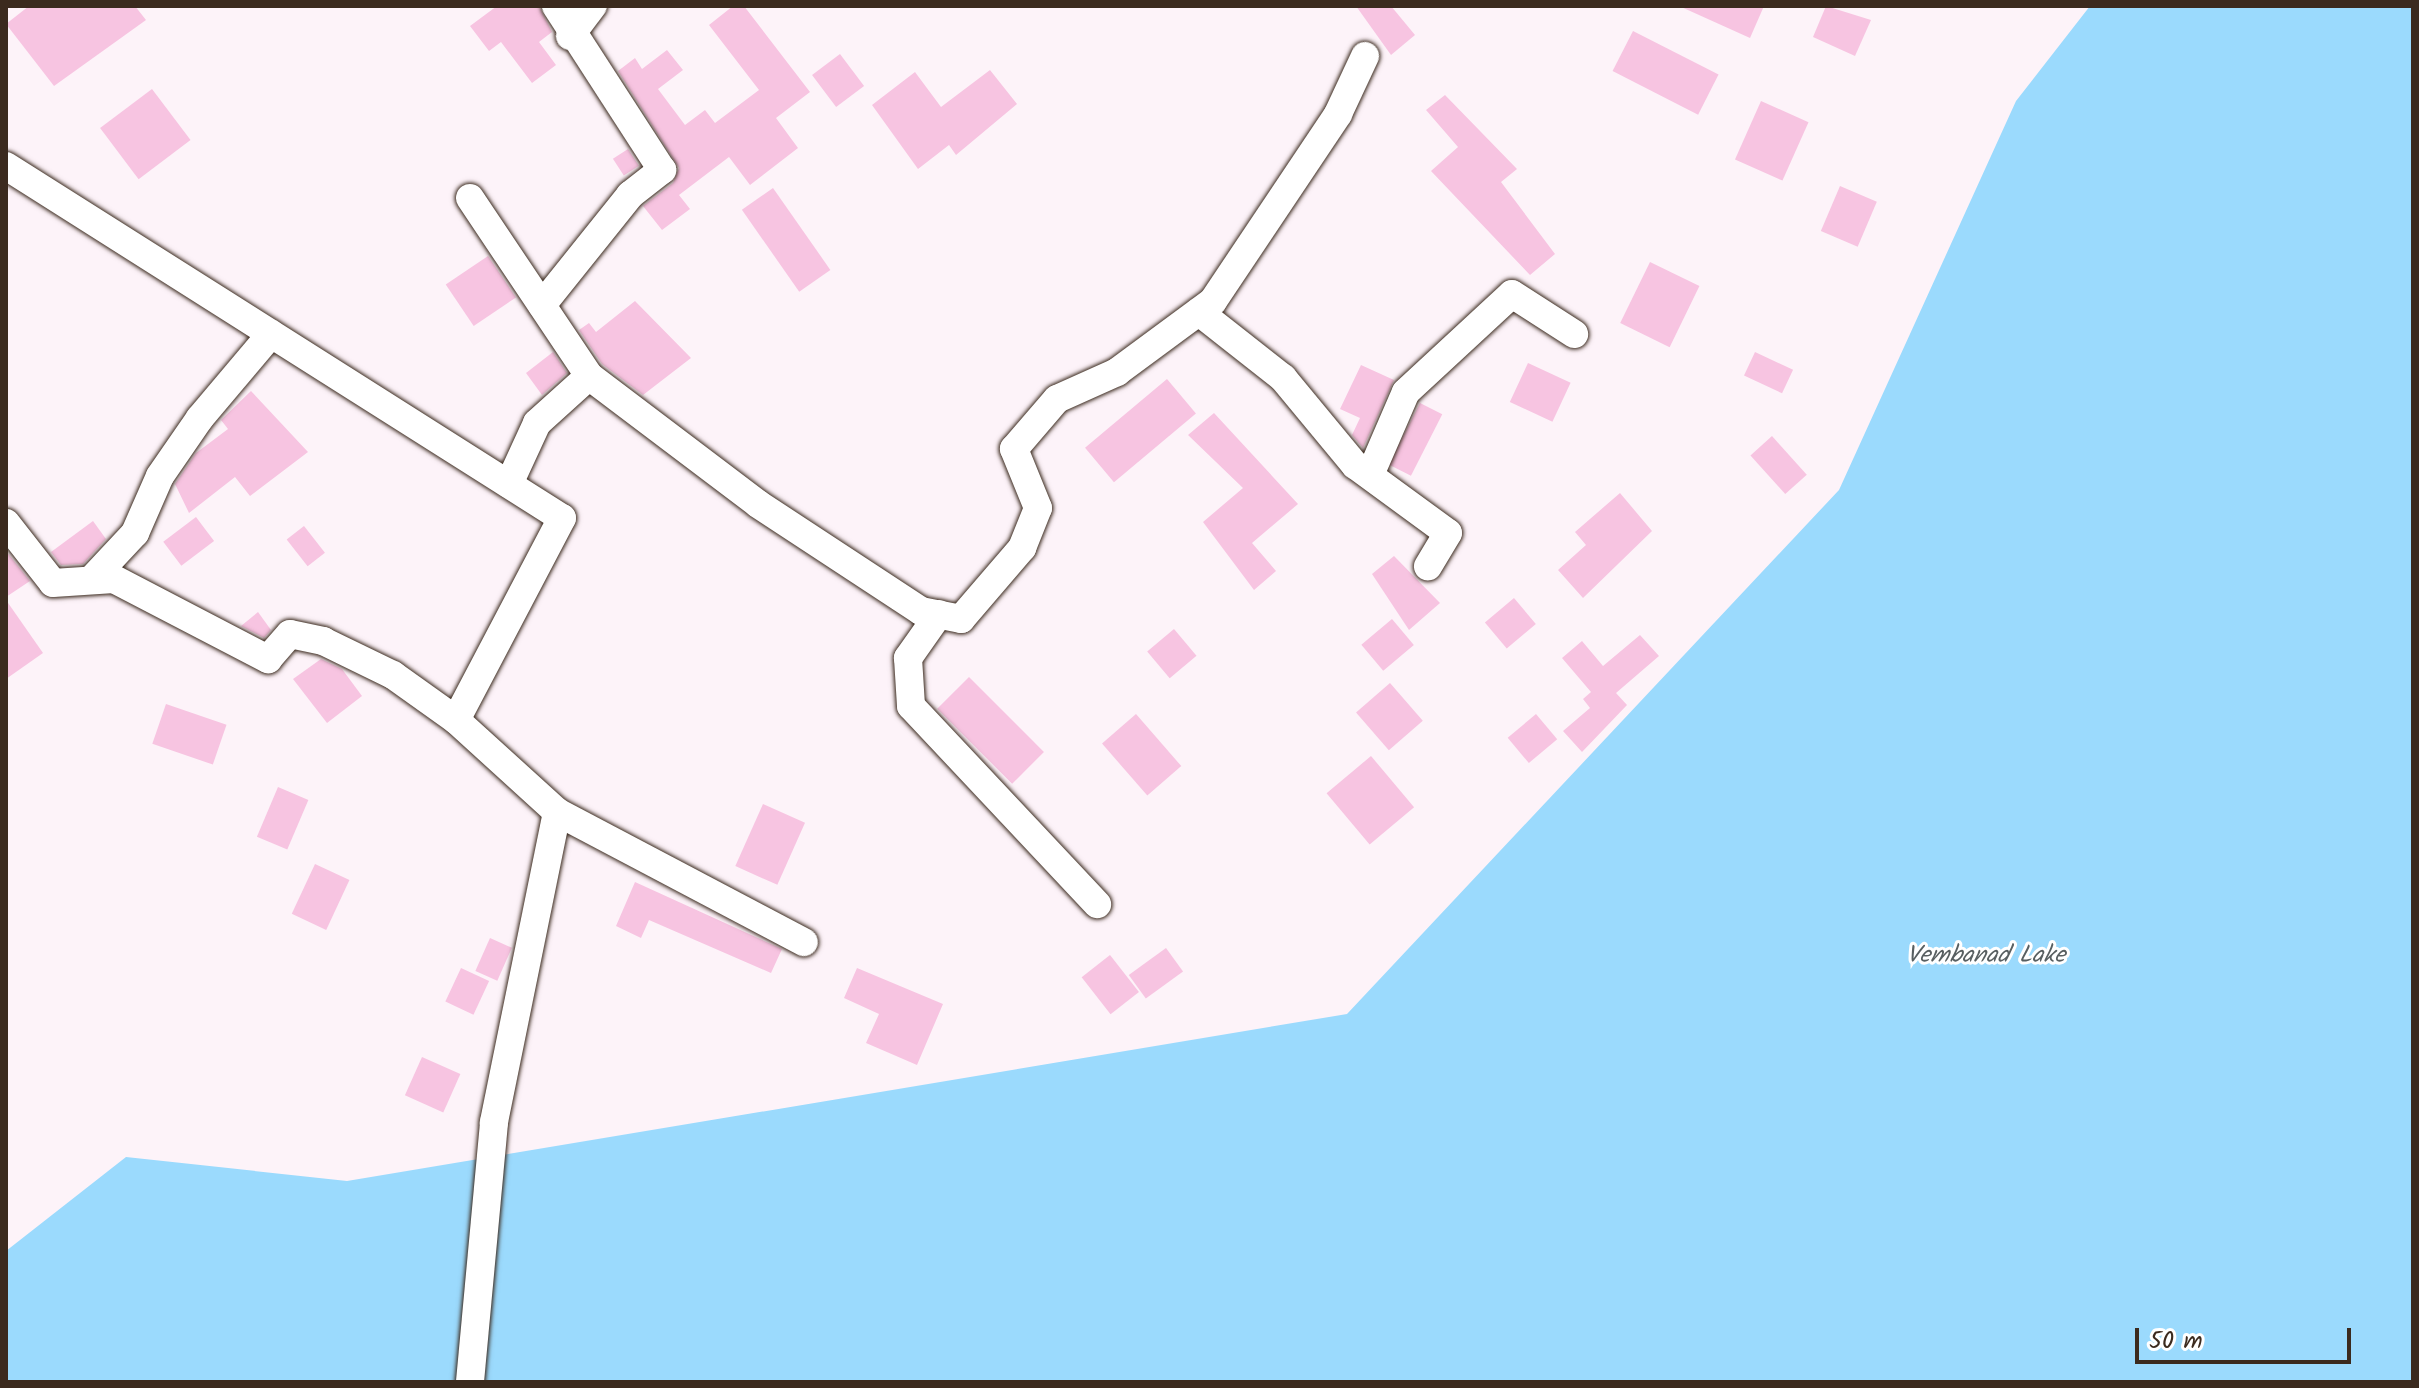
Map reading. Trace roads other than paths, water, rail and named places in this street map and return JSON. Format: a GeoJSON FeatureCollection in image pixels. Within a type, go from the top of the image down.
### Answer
{"type":"FeatureCollection","features":[{"type":"Feature","properties":{"kind":"street"},"geometry":{"type":"LineString","coordinates":[[542,305],[630,195],[662,170],[570,36],[556,6]]}},
{"type":"Feature","properties":{"kind":"street"},"geometry":{"type":"LineString","coordinates":[[570,36],[593,6]]}},
{"type":"Feature","properties":{"kind":"street"},"geometry":{"type":"LineString","coordinates":[[470,198],[589,376],[758,504],[921,611],[961,619],[1022,548],[1038,508],[1014,449],[1048,409],[1117,372],[1199,312],[1338,114],[1365,56]]}},
{"type":"Feature","properties":{"kind":"street"},"geometry":{"type":"LineString","coordinates":[[6,166],[562,518],[456,720]]}},
{"type":"Feature","properties":{"kind":"street"},"geometry":{"type":"LineString","coordinates":[[1370,475],[1406,392],[1512,294],[1574,334]]}},
{"type":"Feature","properties":{"kind":"street"},"geometry":{"type":"LineString","coordinates":[[1199,312],[1283,378],[1370,475],[1448,533],[1428,566]]}},
{"type":"Feature","properties":{"kind":"street"},"geometry":{"type":"LineString","coordinates":[[92,579],[135,533],[160,476],[200,418],[271,334]]}},
{"type":"Feature","properties":{"kind":"street"},"geometry":{"type":"LineString","coordinates":[[509,484],[537,423],[589,376]]}},
{"type":"Feature","properties":{"kind":"street"},"geometry":{"type":"LineString","coordinates":[[6,523],[53,583],[114,579],[153,595],[253,656],[268,659],[290,634],[323,641],[393,675],[456,720],[557,812],[804,942]]}},
{"type":"Feature","properties":{"kind":"street"},"geometry":{"type":"LineString","coordinates":[[939,614],[908,658],[911,706],[1097,904]]}},
{"type":"Feature","properties":{"kind":"street"},"geometry":{"type":"LineString","coordinates":[[470,1382],[494,1123],[557,812]]}},
{"type":"Feature","properties":{"kind":"water","name":"Vembanad Lake"},"geometry":{"type":"Polygon","coordinates":[[[2090,6],[2413,6],[2413,1382],[6,1382],[6,1251],[126,1157],[347,1181],[1347,1014],[1839,490],[2016,101],[2090,6]]]}}]}
